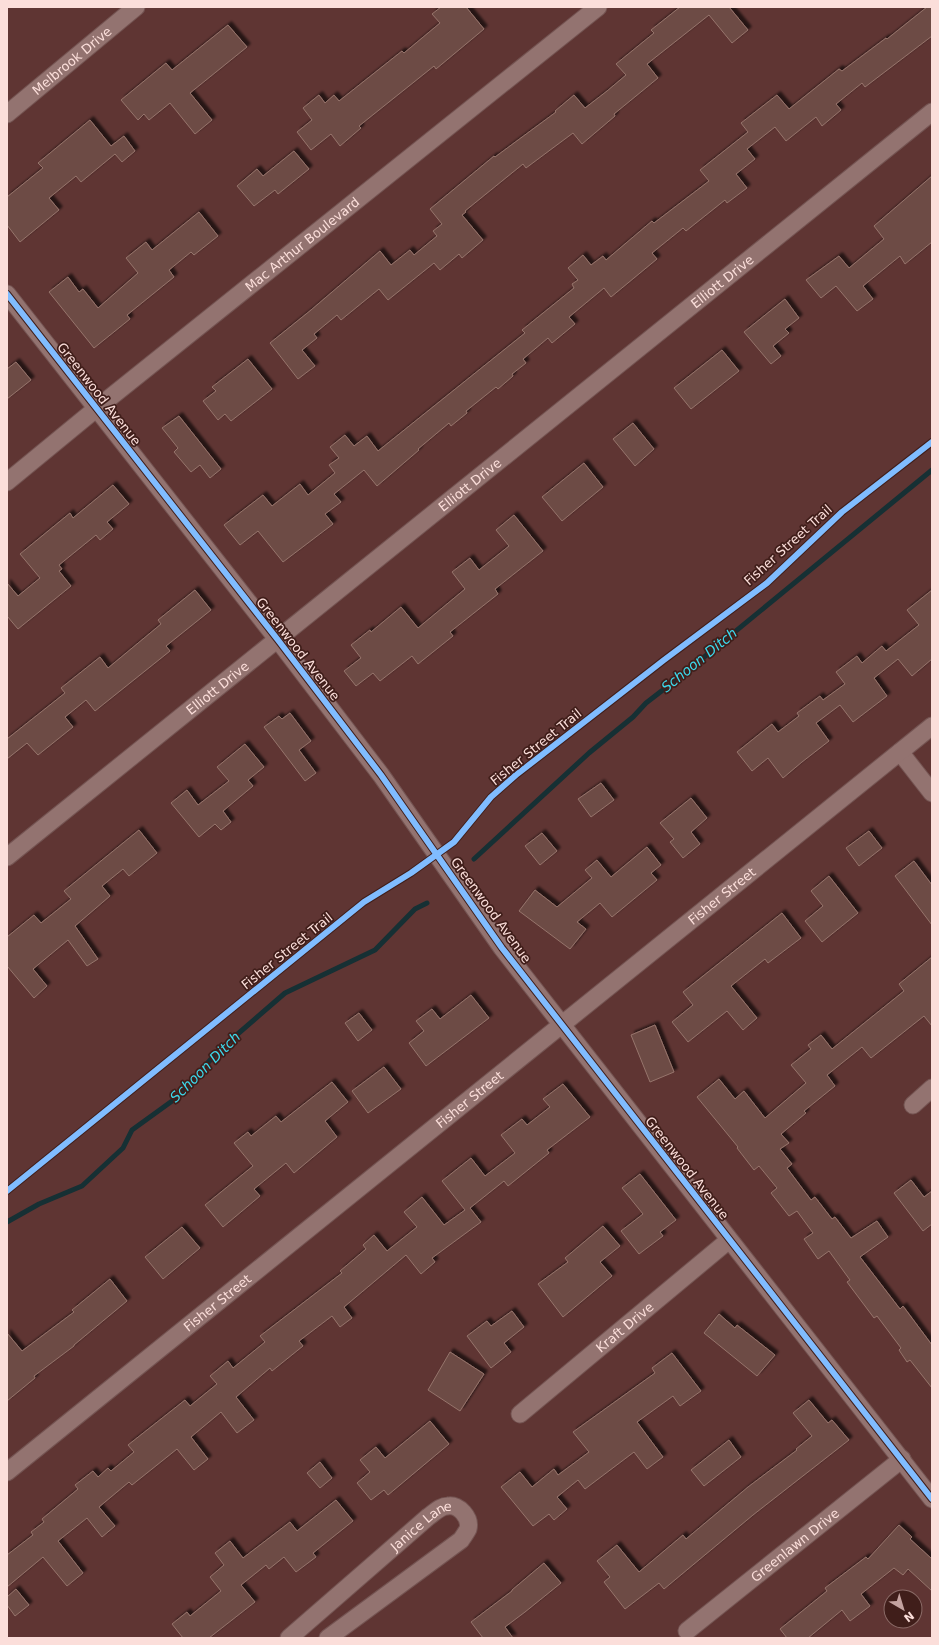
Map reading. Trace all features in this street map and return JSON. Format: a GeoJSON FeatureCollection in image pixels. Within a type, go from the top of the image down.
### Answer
{"type":"FeatureCollection","features":[{"type":"Feature","properties":{"kind":"street","name":"Melbrook Drive"},"geometry":{"type":"LineString","coordinates":[[7,114],[136,7]]}},
{"type":"Feature","properties":{"kind":"street","name":"Mac Arthur Boulevard"},"geometry":{"type":"LineString","coordinates":[[7,482],[97,408],[598,7]]}},
{"type":"Feature","properties":{"kind":"street","name":"Elliott Drive"},"geometry":{"type":"LineString","coordinates":[[7,857],[932,112]]}},
{"type":"Feature","properties":{"kind":"street","name":"Greenwood Avenue"},"geometry":{"type":"LineString","coordinates":[[7,294],[278,640],[385,782],[502,948],[932,1499]]}},
{"type":"Feature","properties":{"kind":"street","name":"Fisher Street"},"geometry":{"type":"LineString","coordinates":[[7,1472],[932,726]]}},
{"type":"Feature","properties":{"kind":"street"},"geometry":{"type":"LineString","coordinates":[[900,752],[932,793]]}},
{"type":"Feature","properties":{"kind":"street"},"geometry":{"type":"LineString","coordinates":[[913,1105],[932,1088]]}},
{"type":"Feature","properties":{"kind":"street","name":"Kraft Drive"},"geometry":{"type":"LineString","coordinates":[[520,1414],[729,1240]]}},
{"type":"Feature","properties":{"kind":"street","name":"Greenlawn Drive"},"geometry":{"type":"LineString","coordinates":[[687,1630],[902,1459]]}},
{"type":"Feature","properties":{"kind":"street","name":"Janice Lane"},"geometry":{"type":"LineString","coordinates":[[289,1638],[440,1508],[448,1506],[456,1507],[463,1512],[468,1521],[468,1529],[461,1540],[328,1638]]}},
{"type":"Feature","properties":{"kind":"building"},"geometry":{"type":"Polygon","coordinates":[[[441,7],[466,7],[484,29],[436,69],[434,66],[359,126],[361,128],[340,146],[331,134],[311,150],[297,132],[312,120],[303,108],[319,95],[325,103],[334,95],[339,101],[402,51],[404,53],[440,23],[432,14],[441,7]]]}},
{"type":"Feature","properties":{"kind":"building"},"geometry":{"type":"Polygon","coordinates":[[[680,7],[729,7],[748,30],[732,43],[709,15],[647,64],[658,78],[614,114],[615,116],[582,144],[573,133],[526,168],[523,164],[465,211],[466,212],[462,215],[483,240],[462,258],[459,254],[440,270],[434,263],[388,300],[379,289],[341,320],[337,315],[314,334],[317,338],[302,350],[315,366],[298,379],[270,343],[380,251],[391,265],[410,250],[414,255],[437,236],[433,231],[442,224],[430,209],[494,156],[495,157],[556,112],[555,111],[574,95],[585,108],[607,91],[626,75],[616,64],[654,33],[651,30],[680,7]]]}},
{"type":"Feature","properties":{"kind":"building"},"geometry":{"type":"Polygon","coordinates":[[[927,7],[932,7],[932,36],[865,87],[862,83],[836,104],[841,110],[822,126],[816,117],[786,141],[775,127],[747,149],[755,159],[736,174],[747,188],[727,203],[725,200],[686,231],[683,228],[652,253],[657,259],[611,297],[604,288],[569,317],[575,324],[552,343],[548,338],[523,359],[526,363],[512,374],[513,376],[498,389],[496,387],[466,411],[467,413],[451,426],[449,423],[377,486],[364,470],[334,494],[341,502],[325,514],[333,524],[283,562],[258,531],[240,545],[224,525],[263,495],[272,506],[300,484],[308,495],[335,473],[329,465],[339,458],[330,447],[345,435],[354,446],[367,436],[378,451],[525,333],[522,330],[574,288],[572,284],[578,280],[568,268],[583,255],[591,265],[603,256],[606,260],[652,221],[654,223],[709,181],[700,170],[748,132],[741,123],[777,95],[789,109],[839,69],[842,71],[886,38],[887,39],[927,7]]]}},
{"type":"Feature","properties":{"kind":"building"},"geometry":{"type":"Polygon","coordinates":[[[228,25],[247,47],[190,93],[212,120],[195,134],[170,103],[149,120],[144,114],[138,120],[121,100],[166,63],[172,70],[228,25]]]}},
{"type":"Feature","properties":{"kind":"building"},"geometry":{"type":"Polygon","coordinates":[[[90,120],[111,146],[124,136],[135,151],[122,162],[115,154],[81,182],[76,176],[49,198],[59,210],[20,242],[7,225],[7,197],[43,168],[38,163],[90,120]]]}},
{"type":"Feature","properties":{"kind":"building"},"geometry":{"type":"Polygon","coordinates":[[[294,151],[309,169],[278,194],[275,190],[254,206],[237,186],[257,169],[263,176],[294,151]]]}},
{"type":"Feature","properties":{"kind":"building"},"geometry":{"type":"Polygon","coordinates":[[[932,176],[932,242],[905,264],[900,256],[863,286],[873,299],[857,311],[836,286],[821,298],[806,280],[839,256],[849,268],[884,239],[874,226],[932,176]]]}},
{"type":"Feature","properties":{"kind":"building"},"geometry":{"type":"Polygon","coordinates":[[[199,212],[218,236],[194,255],[191,252],[169,270],[174,277],[127,315],[130,319],[94,348],[49,292],[68,277],[79,292],[83,289],[98,308],[138,273],[126,258],[146,242],[152,250],[199,212]]]}},
{"type":"Feature","properties":{"kind":"building"},"geometry":{"type":"Polygon","coordinates":[[[785,299],[799,318],[785,329],[789,333],[773,346],[781,356],[771,364],[744,332],[785,299]]]}},
{"type":"Feature","properties":{"kind":"building"},"geometry":{"type":"Polygon","coordinates":[[[722,350],[739,371],[691,409],[674,388],[722,350]]]}},
{"type":"Feature","properties":{"kind":"building"},"geometry":{"type":"Polygon","coordinates":[[[248,359],[272,389],[231,421],[225,414],[218,420],[203,401],[216,391],[212,387],[248,359]]]}},
{"type":"Feature","properties":{"kind":"building"},"geometry":{"type":"Polygon","coordinates":[[[16,362],[31,380],[7,399],[7,369],[16,362]]]}},
{"type":"Feature","properties":{"kind":"building"},"geometry":{"type":"Polygon","coordinates":[[[179,416],[221,469],[210,478],[200,465],[191,472],[174,452],[178,448],[162,428],[179,416]]]}},
{"type":"Feature","properties":{"kind":"building"},"geometry":{"type":"Polygon","coordinates":[[[633,423],[654,449],[635,466],[613,439],[633,423]]]}},
{"type":"Feature","properties":{"kind":"building"},"geometry":{"type":"Polygon","coordinates":[[[584,463],[603,487],[562,521],[542,497],[584,463]]]}},
{"type":"Feature","properties":{"kind":"building"},"geometry":{"type":"Polygon","coordinates":[[[113,485],[129,504],[107,522],[113,529],[100,540],[96,535],[59,565],[62,569],[59,571],[71,586],[18,629],[7,616],[7,583],[18,596],[40,578],[20,554],[70,513],[73,518],[113,485]]]}},
{"type":"Feature","properties":{"kind":"building"},"geometry":{"type":"Polygon","coordinates":[[[514,515],[543,551],[495,589],[498,594],[450,632],[453,636],[418,664],[412,656],[380,681],[373,673],[356,686],[344,671],[361,658],[351,645],[370,630],[371,632],[401,607],[418,628],[465,589],[452,572],[470,558],[479,570],[509,546],[496,530],[514,515]]]}},
{"type":"Feature","properties":{"kind":"building"},"geometry":{"type":"Polygon","coordinates":[[[195,590],[211,610],[166,646],[170,651],[95,711],[86,700],[65,717],[73,727],[38,755],[27,743],[7,759],[7,739],[65,693],[61,688],[100,657],[108,668],[161,624],[158,620],[195,590]]]}},
{"type":"Feature","properties":{"kind":"building"},"geometry":{"type":"Polygon","coordinates":[[[932,590],[932,659],[912,676],[898,659],[874,678],[887,696],[853,722],[840,705],[816,723],[829,741],[783,778],[768,758],[752,771],[737,752],[772,724],[778,732],[799,716],[797,713],[820,696],[823,700],[845,684],[836,672],[857,656],[862,663],[882,646],[886,651],[919,625],[907,610],[932,590]]]}},
{"type":"Feature","properties":{"kind":"building"},"geometry":{"type":"Polygon","coordinates":[[[290,713],[311,741],[299,750],[316,773],[305,781],[264,727],[279,716],[282,719],[290,713]]]}},
{"type":"Feature","properties":{"kind":"building"},"geometry":{"type":"Polygon","coordinates":[[[245,744],[264,767],[248,780],[253,786],[223,811],[231,822],[221,830],[215,824],[199,837],[171,803],[187,790],[198,805],[229,781],[217,767],[245,744]]]}},
{"type":"Feature","properties":{"kind":"building"},"geometry":{"type":"Polygon","coordinates":[[[601,783],[614,800],[591,817],[578,799],[601,783]]]}},
{"type":"Feature","properties":{"kind":"building"},"geometry":{"type":"Polygon","coordinates":[[[691,798],[707,818],[691,832],[700,844],[683,858],[670,842],[674,839],[660,823],[691,798]]]}},
{"type":"Feature","properties":{"kind":"building"},"geometry":{"type":"Polygon","coordinates":[[[139,830],[157,853],[129,876],[123,869],[102,886],[110,896],[75,926],[98,959],[87,966],[68,940],[33,969],[47,986],[34,998],[7,966],[7,937],[34,915],[41,923],[71,899],[64,891],[139,830]]]}},
{"type":"Feature","properties":{"kind":"building"},"geometry":{"type":"Polygon","coordinates":[[[869,831],[882,848],[859,866],[846,848],[869,831]]]}},
{"type":"Feature","properties":{"kind":"building"},"geometry":{"type":"Polygon","coordinates":[[[542,833],[557,851],[540,865],[525,846],[542,833]]]}},
{"type":"Feature","properties":{"kind":"building"},"geometry":{"type":"Polygon","coordinates":[[[647,847],[661,865],[651,873],[657,880],[612,917],[600,903],[577,922],[586,929],[570,949],[519,911],[535,890],[557,907],[592,878],[585,870],[597,860],[611,877],[647,847]]]}},
{"type":"Feature","properties":{"kind":"building"},"geometry":{"type":"Polygon","coordinates":[[[914,861],[932,885],[932,925],[895,876],[914,861]]]}},
{"type":"Feature","properties":{"kind":"building"},"geometry":{"type":"Polygon","coordinates":[[[829,876],[858,913],[822,942],[805,921],[823,906],[811,891],[829,876]]]}},
{"type":"Feature","properties":{"kind":"building"},"geometry":{"type":"Polygon","coordinates":[[[782,913],[801,938],[768,963],[765,959],[731,986],[757,1018],[743,1030],[727,1011],[688,1042],[672,1022],[693,1005],[683,992],[782,913]]]}},
{"type":"Feature","properties":{"kind":"building"},"geometry":{"type":"Polygon","coordinates":[[[932,957],[932,1026],[924,1016],[871,1058],[862,1047],[827,1075],[835,1086],[804,1111],[806,1113],[781,1134],[789,1143],[780,1149],[792,1164],[787,1168],[811,1200],[815,1197],[832,1219],[835,1217],[851,1238],[877,1221],[888,1237],[860,1257],[900,1309],[903,1306],[932,1345],[932,1388],[910,1360],[907,1362],[899,1350],[901,1348],[877,1316],[874,1318],[847,1282],[850,1280],[829,1251],[818,1259],[804,1239],[813,1233],[797,1211],[789,1216],[771,1193],[777,1188],[759,1166],[754,1170],[737,1148],[738,1147],[697,1097],[719,1079],[735,1099],[744,1091],[765,1118],[806,1083],[791,1065],[811,1049],[808,1045],[821,1035],[832,1049],[904,991],[899,984],[932,957]]]}},
{"type":"Feature","properties":{"kind":"building"},"geometry":{"type":"Polygon","coordinates":[[[471,995],[489,1018],[426,1066],[409,1043],[424,1031],[416,1021],[432,1009],[440,1019],[471,995]]]}},
{"type":"Feature","properties":{"kind":"building"},"geometry":{"type":"Polygon","coordinates":[[[359,1013],[372,1030],[358,1041],[345,1023],[359,1013]]]}},
{"type":"Feature","properties":{"kind":"building"},"geometry":{"type":"Polygon","coordinates":[[[655,1025],[674,1072],[650,1082],[631,1035],[655,1025]]]}},
{"type":"Feature","properties":{"kind":"building"},"geometry":{"type":"Polygon","coordinates":[[[384,1067],[401,1089],[368,1113],[352,1091],[384,1067]]]}},
{"type":"Feature","properties":{"kind":"building"},"geometry":{"type":"Polygon","coordinates":[[[332,1082],[348,1102],[325,1121],[337,1137],[294,1173],[286,1163],[254,1189],[260,1196],[223,1227],[205,1205],[253,1166],[234,1143],[248,1132],[251,1136],[276,1116],[281,1122],[332,1082]]]}},
{"type":"Feature","properties":{"kind":"building"},"geometry":{"type":"Polygon","coordinates":[[[563,1084],[590,1117],[547,1150],[549,1153],[508,1186],[504,1181],[470,1208],[481,1222],[432,1258],[435,1262],[421,1274],[406,1255],[344,1307],[352,1318],[340,1327],[332,1316],[299,1341],[303,1346],[272,1371],[270,1368],[236,1397],[254,1420],[237,1433],[221,1412],[191,1437],[208,1459],[194,1470],[177,1449],[132,1485],[129,1482],[99,1507],[115,1526],[102,1537],[87,1518],[58,1541],[83,1573],[67,1586],[43,1557],[7,1587],[7,1555],[33,1535],[31,1532],[44,1522],[42,1519],[78,1489],[75,1485],[93,1471],[98,1477],[108,1468],[111,1471],[134,1452],[128,1445],[185,1400],[190,1406],[217,1384],[210,1376],[228,1361],[233,1368],[265,1342],[260,1336],[342,1273],[340,1271],[366,1249],[363,1245],[374,1235],[387,1251],[417,1227],[404,1212],[422,1197],[444,1225],[465,1210],[442,1181],[471,1158],[485,1176],[515,1153],[501,1135],[522,1119],[527,1125],[550,1107],[543,1099],[563,1084]]]}},
{"type":"Feature","properties":{"kind":"building"},"geometry":{"type":"Polygon","coordinates":[[[640,1174],[676,1220],[660,1232],[663,1236],[639,1254],[621,1231],[643,1214],[622,1188],[640,1174]]]}},
{"type":"Feature","properties":{"kind":"building"},"geometry":{"type":"Polygon","coordinates":[[[911,1180],[924,1197],[932,1191],[932,1224],[923,1231],[894,1193],[911,1180]]]}},
{"type":"Feature","properties":{"kind":"building"},"geometry":{"type":"Polygon","coordinates":[[[603,1226],[620,1246],[600,1262],[612,1276],[563,1317],[538,1284],[568,1262],[565,1258],[603,1226]]]}},
{"type":"Feature","properties":{"kind":"building"},"geometry":{"type":"Polygon","coordinates":[[[182,1227],[200,1248],[163,1279],[145,1257],[182,1227]]]}},
{"type":"Feature","properties":{"kind":"building"},"geometry":{"type":"Polygon","coordinates":[[[110,1279],[127,1301],[74,1346],[34,1376],[35,1378],[7,1401],[7,1333],[22,1351],[74,1312],[72,1310],[110,1279]]]}},
{"type":"Feature","properties":{"kind":"building"},"geometry":{"type":"Polygon","coordinates":[[[512,1311],[524,1327],[504,1343],[511,1352],[491,1368],[467,1336],[487,1321],[491,1326],[512,1311]]]}},
{"type":"Feature","properties":{"kind":"building"},"geometry":{"type":"Polygon","coordinates":[[[719,1314],[735,1328],[737,1325],[775,1355],[757,1376],[704,1333],[719,1314]]]}},
{"type":"Feature","properties":{"kind":"building"},"geometry":{"type":"Polygon","coordinates":[[[450,1352],[484,1374],[460,1411],[428,1390],[450,1352]]]}},
{"type":"Feature","properties":{"kind":"building"},"geometry":{"type":"Polygon","coordinates":[[[672,1353],[701,1391],[680,1406],[673,1396],[637,1422],[663,1457],[647,1469],[634,1452],[585,1489],[578,1480],[557,1497],[567,1509],[554,1520],[549,1514],[533,1526],[501,1487],[520,1472],[532,1487],[554,1469],[558,1475],[589,1452],[573,1432],[655,1373],[652,1368],[672,1353]]]}},
{"type":"Feature","properties":{"kind":"building"},"geometry":{"type":"Polygon","coordinates":[[[809,1400],[828,1423],[832,1420],[849,1440],[753,1515],[664,1589],[659,1583],[625,1609],[604,1582],[610,1577],[597,1561],[617,1545],[639,1572],[683,1535],[686,1539],[748,1487],[797,1450],[796,1449],[812,1436],[793,1413],[809,1400]]]}},
{"type":"Feature","properties":{"kind":"building"},"geometry":{"type":"Polygon","coordinates":[[[430,1421],[449,1444],[388,1495],[384,1490],[371,1500],[357,1483],[370,1472],[360,1460],[376,1447],[385,1458],[430,1421]]]}},
{"type":"Feature","properties":{"kind":"building"},"geometry":{"type":"Polygon","coordinates":[[[729,1440],[741,1457],[704,1486],[691,1470],[729,1440]]]}},
{"type":"Feature","properties":{"kind":"building"},"geometry":{"type":"Polygon","coordinates":[[[320,1462],[332,1478],[320,1488],[307,1473],[320,1462]]]}},
{"type":"Feature","properties":{"kind":"building"},"geometry":{"type":"Polygon","coordinates":[[[336,1500],[353,1521],[313,1553],[316,1557],[296,1572],[284,1557],[269,1569],[266,1565],[241,1585],[255,1602],[209,1638],[183,1638],[172,1624],[187,1612],[190,1616],[221,1591],[210,1577],[224,1565],[215,1553],[230,1541],[243,1558],[290,1522],[297,1531],[336,1500]]]}},
{"type":"Feature","properties":{"kind":"building"},"geometry":{"type":"Polygon","coordinates":[[[899,1525],[912,1537],[910,1539],[932,1559],[932,1591],[908,1569],[903,1575],[894,1568],[861,1594],[870,1606],[850,1621],[842,1610],[808,1638],[787,1638],[780,1629],[827,1591],[825,1588],[866,1557],[868,1559],[899,1525]]]}},
{"type":"Feature","properties":{"kind":"building"},"geometry":{"type":"Polygon","coordinates":[[[544,1563],[561,1583],[505,1627],[513,1638],[483,1638],[471,1622],[512,1591],[544,1563]]]}},
{"type":"Feature","properties":{"kind":"building"},"geometry":{"type":"Polygon","coordinates":[[[16,1589],[29,1605],[15,1616],[7,1605],[7,1597],[16,1589]]]}},
{"type":"Feature","properties":{"kind":"waterway","name":"Schoon Ditch"},"geometry":{"type":"LineString","coordinates":[[474,859],[589,753],[633,717],[646,703],[932,470]]}},
{"type":"Feature","properties":{"kind":"waterway","name":"Schoon Ditch"},"geometry":{"type":"LineString","coordinates":[[7,1222],[39,1204],[82,1186],[123,1148],[132,1130],[179,1096],[218,1051],[285,993],[375,950],[415,909],[427,903]]}},
{"type":"Feature","properties":{"kind":"cycle path"},"geometry":{"type":"LineString","coordinates":[[7,294],[278,640],[381,775],[502,948],[932,1499]]}},
{"type":"Feature","properties":{"kind":"cycle path","name":"Fisher Street Trail"},"geometry":{"type":"LineString","coordinates":[[7,1191],[364,902],[411,873],[454,842],[491,797],[516,775],[664,660],[767,583],[842,512],[932,442]]}}]}
